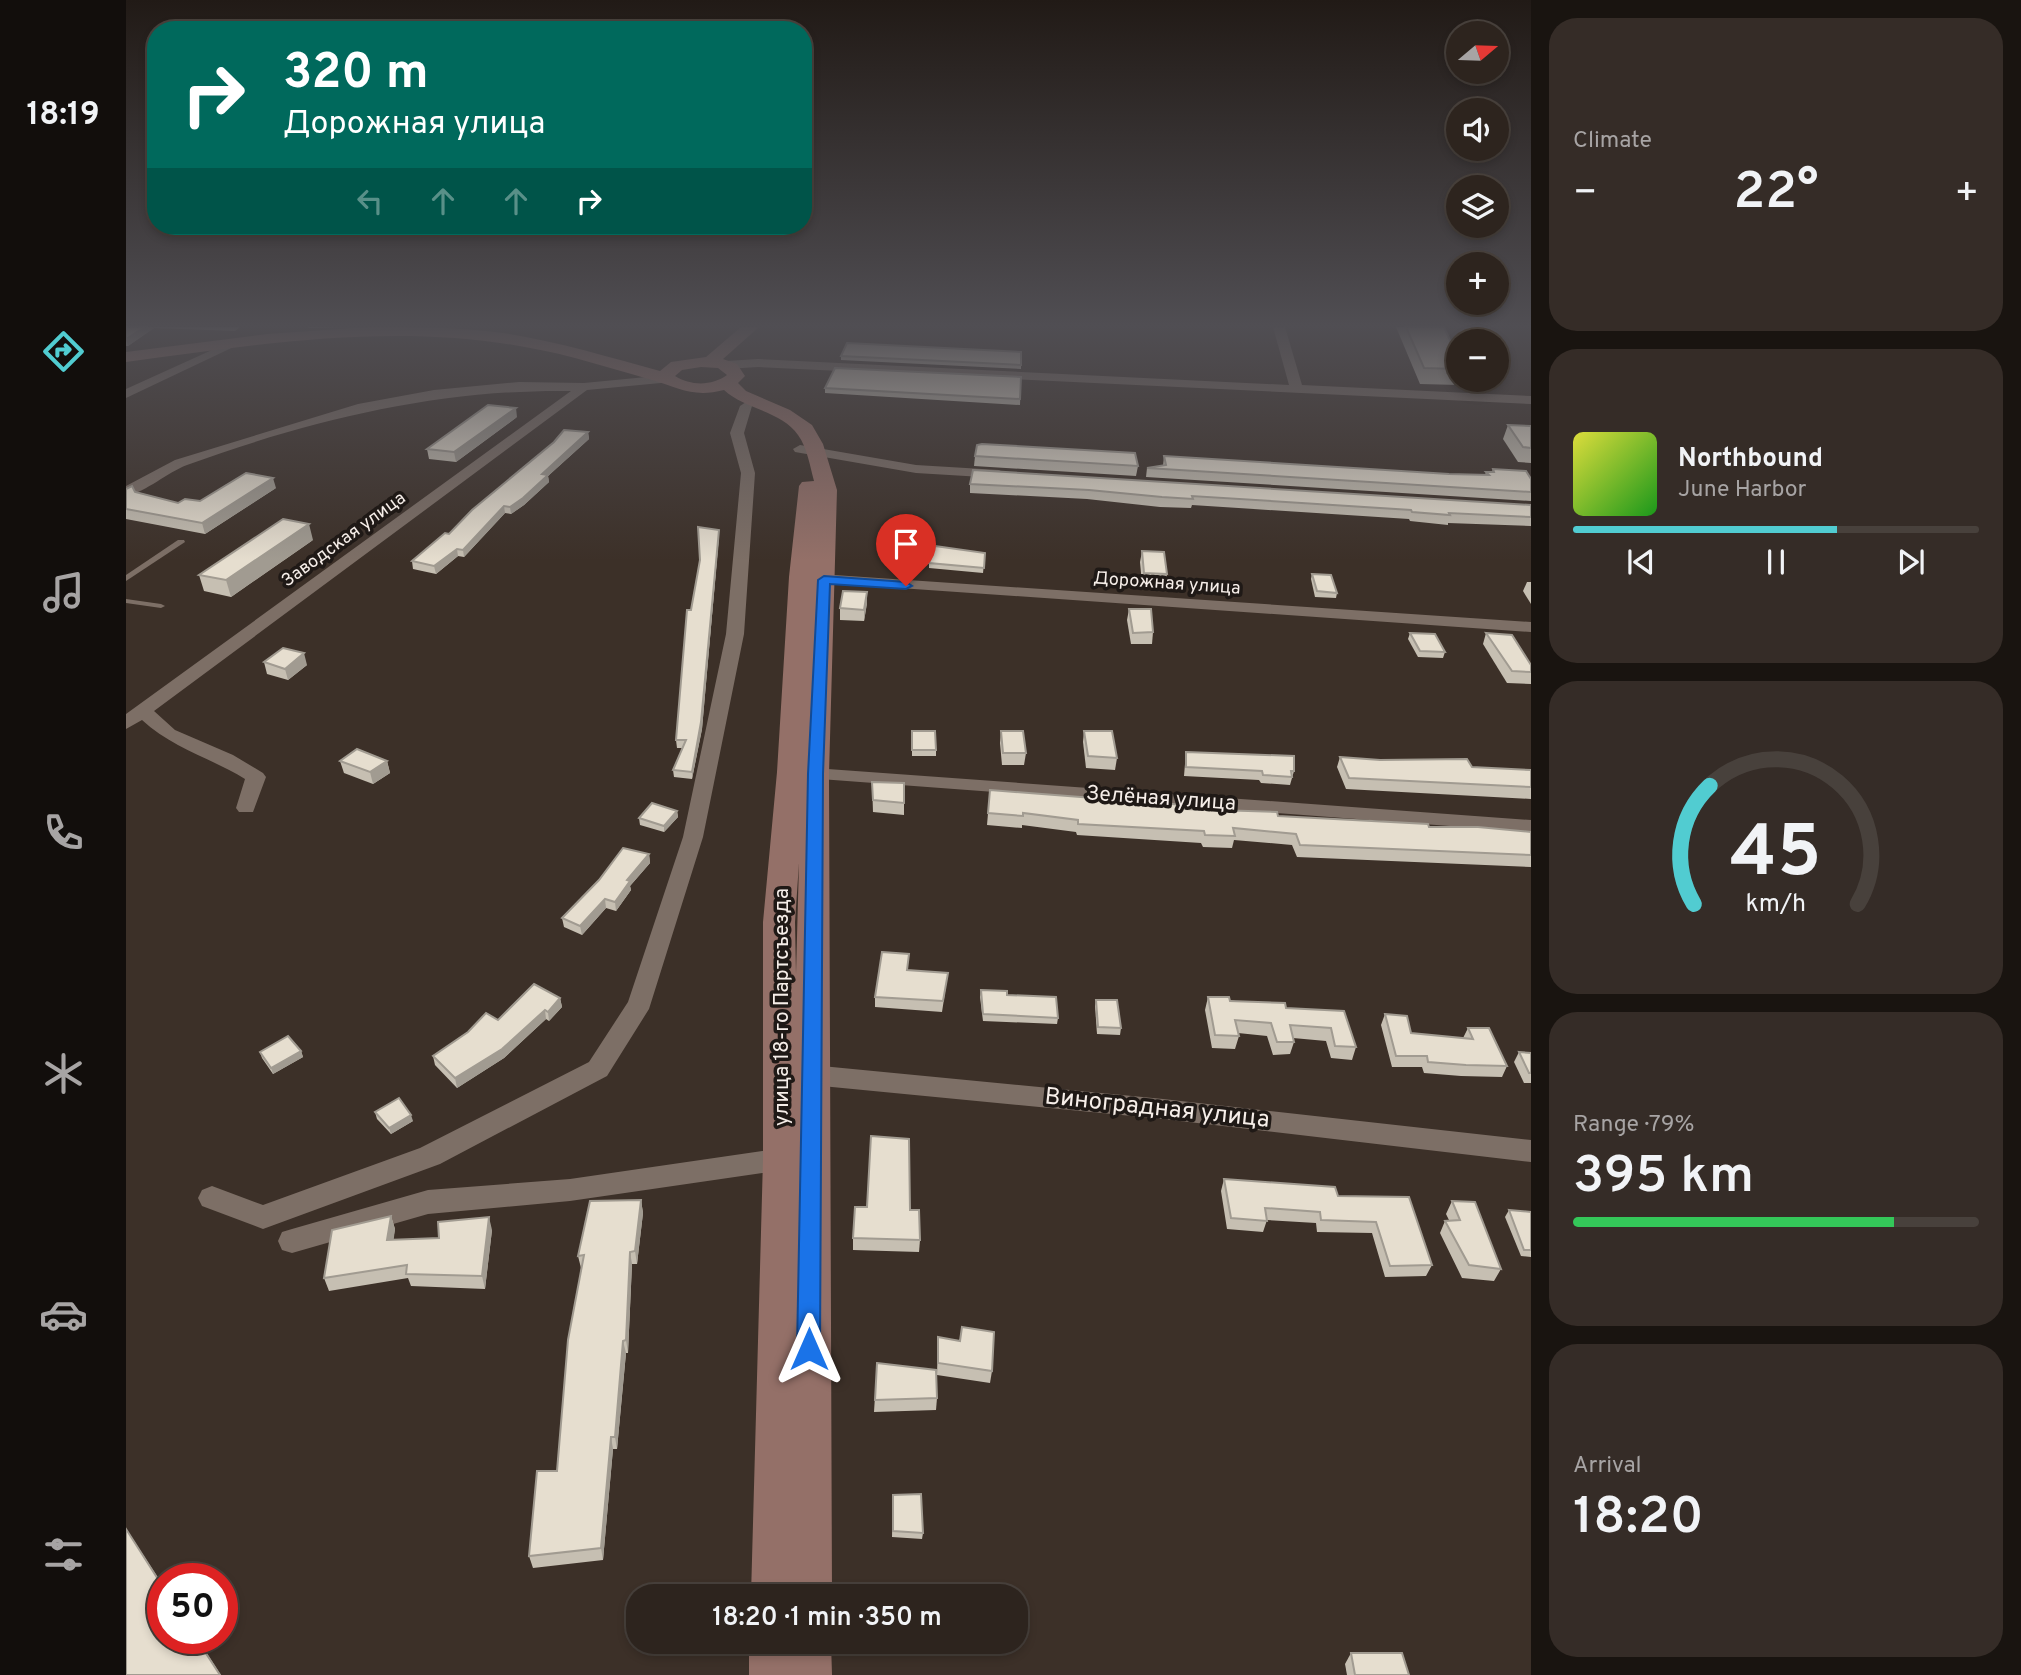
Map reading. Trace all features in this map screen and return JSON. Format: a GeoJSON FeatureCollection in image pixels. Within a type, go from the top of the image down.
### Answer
{"type":"FeatureCollection","features":[{"type":"Feature","properties":{"kind":"main road","name":"улица 18-го Партсъезда"},"geometry":{"type":"LineString","coordinates":[[757,405],[793,432],[808,451],[812,579],[803,773],[779,922],[796,1073],[807,1584]]}},
{"type":"Feature","properties":{"kind":"main road","name":"улица 18-го Партсъезда"},"geometry":{"type":"LineString","coordinates":[[776,1584],[782,1159],[796,1073]]}},
{"type":"Feature","properties":{"kind":"main road"},"geometry":{"type":"LineString","coordinates":[[775,1654],[775,1675]]}},
{"type":"Feature","properties":{"kind":"main road"},"geometry":{"type":"LineString","coordinates":[[806,1654],[806,1675]]}},
{"type":"Feature","properties":{"kind":"street"},"geometry":{"type":"LineString","coordinates":[[126,492],[180,463],[375,405]]}},
{"type":"Feature","properties":{"kind":"street","name":"Заводская улица"},"geometry":{"type":"LineString","coordinates":[[126,723],[559,405]]}},
{"type":"Feature","properties":{"kind":"street"},"geometry":{"type":"LineString","coordinates":[[212,1198],[263,1217],[430,1156],[598,1069],[640,1003],[694,837],[735,634],[748,473],[730,405]]}},
{"type":"Feature","properties":{"kind":"street"},"geometry":{"type":"LineString","coordinates":[[808,451],[916,469],[1011,475]]}},
{"type":"Feature","properties":{"kind":"street","name":"Дорожная улица"},"geometry":{"type":"LineString","coordinates":[[812,579],[1531,627]]}},
{"type":"Feature","properties":{"kind":"street"},"geometry":{"type":"LineString","coordinates":[[143,711],[168,734],[226,759],[256,777],[246,808]]}},
{"type":"Feature","properties":{"kind":"street","name":"Зелёная улица"},"geometry":{"type":"LineString","coordinates":[[803,773],[1531,826]]}},
{"type":"Feature","properties":{"kind":"street","name":"Виноградная улица"},"geometry":{"type":"LineString","coordinates":[[796,1073],[1163,1109],[1531,1152]]}},
{"type":"Feature","properties":{"kind":"street"},"geometry":{"type":"LineString","coordinates":[[292,1241],[428,1202],[570,1190],[782,1159]]}},
{"type":"Feature","properties":{"kind":"lane"},"geometry":{"type":"LineString","coordinates":[[126,579],[181,542]]}},
{"type":"Feature","properties":{"kind":"lane"},"geometry":{"type":"LineString","coordinates":[[126,601],[161,606]]}},
{"type":"Feature","properties":{"kind":"building"},"geometry":{"type":"Polygon","coordinates":[[[488,405],[516,408],[454,452],[427,449],[488,405]]]}},
{"type":"Feature","properties":{"kind":"building"},"geometry":{"type":"Polygon","coordinates":[[[1508,425],[1531,426],[1531,448],[1523,447],[1508,425]]]}},
{"type":"Feature","properties":{"kind":"building"},"geometry":{"type":"Polygon","coordinates":[[[564,430],[588,432],[542,474],[548,475],[523,498],[510,507],[504,506],[463,550],[457,549],[434,566],[412,561],[445,533],[449,534],[472,510],[554,442],[564,430]]]}},
{"type":"Feature","properties":{"kind":"building"},"geometry":{"type":"Polygon","coordinates":[[[977,445],[1135,453],[1138,466],[975,456],[977,445]]]}},
{"type":"Feature","properties":{"kind":"building"},"geometry":{"type":"Polygon","coordinates":[[[1164,456],[1449,474],[1489,475],[1486,472],[1494,472],[1493,469],[1526,471],[1531,479],[1531,492],[1147,468],[1166,465],[1164,456]]]}},
{"type":"Feature","properties":{"kind":"building"},"geometry":{"type":"Polygon","coordinates":[[[973,470],[1531,505],[1531,517],[1449,513],[1450,515],[1411,510],[970,484],[973,470]]]}},
{"type":"Feature","properties":{"kind":"building"},"geometry":{"type":"Polygon","coordinates":[[[246,473],[273,478],[202,523],[126,509],[126,489],[132,486],[135,492],[178,503],[185,499],[200,501],[246,473]]]}},
{"type":"Feature","properties":{"kind":"building"},"geometry":{"type":"Polygon","coordinates":[[[283,519],[309,524],[226,580],[199,575],[283,519]]]}},
{"type":"Feature","properties":{"kind":"building"},"geometry":{"type":"Polygon","coordinates":[[[698,527],[719,530],[701,722],[692,772],[673,770],[686,740],[676,740],[687,610],[691,610],[700,560],[698,527]]]}},
{"type":"Feature","properties":{"kind":"building"},"geometry":{"type":"Polygon","coordinates":[[[935,546],[985,553],[984,568],[929,563],[935,546]]]}},
{"type":"Feature","properties":{"kind":"building"},"geometry":{"type":"Polygon","coordinates":[[[1142,551],[1164,552],[1167,574],[1144,573],[1142,551]]]}},
{"type":"Feature","properties":{"kind":"building"},"geometry":{"type":"Polygon","coordinates":[[[1312,574],[1331,575],[1337,593],[1317,591],[1312,574]]]}},
{"type":"Feature","properties":{"kind":"building"},"geometry":{"type":"Polygon","coordinates":[[[843,591],[867,592],[864,610],[840,608],[843,591]]]}},
{"type":"Feature","properties":{"kind":"building"},"geometry":{"type":"Polygon","coordinates":[[[1129,609],[1151,609],[1153,632],[1133,633],[1129,609]]]}},
{"type":"Feature","properties":{"kind":"building"},"geometry":{"type":"Polygon","coordinates":[[[1410,633],[1435,634],[1445,652],[1420,651],[1410,633]]]}},
{"type":"Feature","properties":{"kind":"building"},"geometry":{"type":"Polygon","coordinates":[[[1486,633],[1512,635],[1531,665],[1531,672],[1512,671],[1486,633]]]}},
{"type":"Feature","properties":{"kind":"building"},"geometry":{"type":"Polygon","coordinates":[[[283,648],[304,653],[285,669],[264,662],[283,648]]]}},
{"type":"Feature","properties":{"kind":"building"},"geometry":{"type":"Polygon","coordinates":[[[912,731],[935,731],[936,750],[912,750],[912,731]]]}},
{"type":"Feature","properties":{"kind":"building"},"geometry":{"type":"Polygon","coordinates":[[[1001,731],[1023,731],[1026,753],[1003,753],[1001,731]]]}},
{"type":"Feature","properties":{"kind":"building"},"geometry":{"type":"Polygon","coordinates":[[[1084,731],[1112,731],[1117,758],[1088,756],[1084,731]]]}},
{"type":"Feature","properties":{"kind":"building"},"geometry":{"type":"Polygon","coordinates":[[[357,749],[387,761],[370,772],[340,761],[357,749]]]}},
{"type":"Feature","properties":{"kind":"building"},"geometry":{"type":"Polygon","coordinates":[[[1186,752],[1294,756],[1294,771],[1291,771],[1292,777],[1263,775],[1262,771],[1186,767],[1186,752]]]}},
{"type":"Feature","properties":{"kind":"building"},"geometry":{"type":"Polygon","coordinates":[[[1340,757],[1380,760],[1467,759],[1472,767],[1531,770],[1531,787],[1349,778],[1340,757]]]}},
{"type":"Feature","properties":{"kind":"building"},"geometry":{"type":"Polygon","coordinates":[[[872,782],[904,783],[904,803],[873,800],[872,782]]]}},
{"type":"Feature","properties":{"kind":"building"},"geometry":{"type":"Polygon","coordinates":[[[990,790],[1184,805],[1185,809],[1277,812],[1278,816],[1531,832],[1531,855],[1300,845],[1296,834],[1233,828],[1235,836],[1205,835],[1204,831],[1078,824],[1078,820],[1023,813],[1023,816],[988,813],[990,790]]]}},
{"type":"Feature","properties":{"kind":"building"},"geometry":{"type":"Polygon","coordinates":[[[652,803],[677,811],[664,826],[639,818],[652,803]]]}},
{"type":"Feature","properties":{"kind":"building"},"geometry":{"type":"Polygon","coordinates":[[[623,848],[649,854],[627,880],[630,881],[615,902],[605,899],[580,926],[562,918],[599,880],[623,848]]]}},
{"type":"Feature","properties":{"kind":"building"},"geometry":{"type":"Polygon","coordinates":[[[882,952],[909,954],[907,970],[948,973],[943,1001],[875,997],[882,952]]]}},
{"type":"Feature","properties":{"kind":"building"},"geometry":{"type":"Polygon","coordinates":[[[534,984],[560,998],[548,1012],[545,1010],[502,1049],[455,1078],[433,1056],[468,1032],[486,1013],[498,1020],[534,984]]]}},
{"type":"Feature","properties":{"kind":"building"},"geometry":{"type":"Polygon","coordinates":[[[981,990],[1007,991],[1007,995],[1056,997],[1058,1018],[983,1014],[981,990]]]}},
{"type":"Feature","properties":{"kind":"building"},"geometry":{"type":"Polygon","coordinates":[[[1208,997],[1229,997],[1230,1001],[1285,1003],[1286,1008],[1344,1011],[1356,1047],[1335,1046],[1331,1028],[1290,1025],[1294,1042],[1277,1042],[1271,1023],[1235,1020],[1239,1036],[1215,1035],[1208,997]]]}},
{"type":"Feature","properties":{"kind":"building"},"geometry":{"type":"Polygon","coordinates":[[[1096,1000],[1117,1000],[1121,1028],[1098,1027],[1096,1000]]]}},
{"type":"Feature","properties":{"kind":"building"},"geometry":{"type":"Polygon","coordinates":[[[1385,1014],[1407,1016],[1411,1033],[1473,1039],[1468,1028],[1489,1028],[1507,1066],[1428,1062],[1427,1056],[1396,1056],[1385,1014]]]}},
{"type":"Feature","properties":{"kind":"building"},"geometry":{"type":"Polygon","coordinates":[[[288,1036],[301,1051],[271,1068],[260,1052],[288,1036]]]}},
{"type":"Feature","properties":{"kind":"building"},"geometry":{"type":"Polygon","coordinates":[[[1519,1052],[1531,1053],[1531,1073],[1529,1073],[1519,1052]]]}},
{"type":"Feature","properties":{"kind":"building"},"geometry":{"type":"Polygon","coordinates":[[[399,1098],[411,1115],[389,1128],[375,1112],[399,1098]]]}},
{"type":"Feature","properties":{"kind":"building"},"geometry":{"type":"Polygon","coordinates":[[[871,1136],[909,1139],[910,1210],[919,1210],[920,1240],[853,1238],[855,1207],[867,1207],[871,1136]]]}},
{"type":"Feature","properties":{"kind":"building"},"geometry":{"type":"Polygon","coordinates":[[[1224,1179],[1335,1187],[1338,1196],[1409,1197],[1432,1265],[1390,1266],[1376,1222],[1321,1220],[1320,1212],[1265,1208],[1267,1221],[1231,1218],[1224,1179]]]}},
{"type":"Feature","properties":{"kind":"building"},"geometry":{"type":"Polygon","coordinates":[[[641,1200],[635,1251],[630,1252],[626,1340],[623,1341],[615,1437],[611,1437],[601,1548],[529,1556],[537,1471],[557,1471],[568,1340],[584,1255],[578,1256],[590,1201],[641,1200]]]}},
{"type":"Feature","properties":{"kind":"building"},"geometry":{"type":"Polygon","coordinates":[[[1452,1201],[1475,1202],[1501,1269],[1469,1265],[1445,1221],[1460,1220],[1452,1201]]]}},
{"type":"Feature","properties":{"kind":"building"},"geometry":{"type":"Polygon","coordinates":[[[1509,1210],[1531,1212],[1531,1250],[1524,1250],[1509,1210]]]}},
{"type":"Feature","properties":{"kind":"building"},"geometry":{"type":"Polygon","coordinates":[[[391,1216],[387,1240],[439,1238],[438,1222],[489,1217],[482,1276],[406,1274],[407,1265],[324,1278],[332,1230],[391,1216]]]}},
{"type":"Feature","properties":{"kind":"building"},"geometry":{"type":"Polygon","coordinates":[[[962,1327],[994,1332],[992,1371],[938,1363],[938,1337],[960,1341],[962,1327]]]}},
{"type":"Feature","properties":{"kind":"building"},"geometry":{"type":"Polygon","coordinates":[[[877,1363],[936,1370],[937,1398],[875,1400],[877,1363]]]}},
{"type":"Feature","properties":{"kind":"building"},"geometry":{"type":"Polygon","coordinates":[[[921,1494],[923,1533],[893,1531],[893,1495],[921,1494]]]}},
{"type":"Feature","properties":{"kind":"building"},"geometry":{"type":"Polygon","coordinates":[[[126,1529],[148,1563],[147,1654],[206,1654],[220,1675],[126,1675],[126,1529]]]}},
{"type":"Feature","properties":{"kind":"building"},"geometry":{"type":"Polygon","coordinates":[[[1351,1653],[1402,1653],[1409,1675],[1355,1675],[1351,1653]]]}},
{"type":"Feature","properties":{"kind":"route"},"geometry":{"type":"LineString","coordinates":[[809,1349],[810,1051],[816,774],[824,580],[906,586]]}}]}
